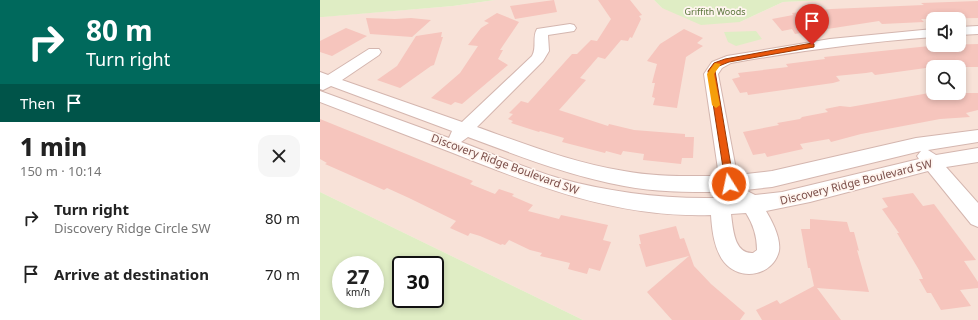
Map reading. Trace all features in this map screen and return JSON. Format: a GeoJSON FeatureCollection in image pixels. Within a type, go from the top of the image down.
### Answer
{"type":"FeatureCollection","features":[{"type":"Feature","properties":{"kind":"street"},"geometry":{"type":"LineString","coordinates":[[449,145],[538,58],[542,51],[542,32],[570,28]]}},
{"type":"Feature","properties":{"kind":"street"},"geometry":{"type":"LineString","coordinates":[[966,31],[978,30]]}},
{"type":"Feature","properties":{"kind":"street"},"geometry":{"type":"LineString","coordinates":[[729,184],[752,204],[761,218],[769,251],[763,260],[751,264],[739,260],[730,252],[727,246],[721,207],[729,184],[711,74],[716,65],[734,59],[822,43],[926,34]]}},
{"type":"Feature","properties":{"kind":"street"},"geometry":{"type":"LineString","coordinates":[[323,81],[374,52]]}},
{"type":"Feature","properties":{"kind":"street","name":"Discovery Ridge Boulevard SW"},"geometry":{"type":"LineString","coordinates":[[323,81],[465,129],[561,164],[593,173],[671,184],[729,184],[772,180],[916,145],[978,136]]}},
{"type":"Feature","properties":{"kind":"street","name":"Discovery Ridge Boulevard SW"},"geometry":{"type":"LineString","coordinates":[[320,96],[544,180],[588,193],[640,203],[721,207],[752,204],[814,194],[932,163],[978,155]]}},
{"type":"Feature","properties":{"kind":"street"},"geometry":{"type":"LineString","coordinates":[[916,145],[978,218]]}},
{"type":"Feature","properties":{"kind":"shaded area"},"geometry":{"type":"Polygon","coordinates":[[[495,0],[654,0],[662,8],[740,22],[783,2],[828,0],[978,0],[978,320],[583,320],[320,192],[320,17],[453,6],[495,0]]]}},
{"type":"Feature","properties":{"kind":"green space"},"geometry":{"type":"Polygon","coordinates":[[[320,0],[495,0],[453,6],[320,17],[320,0]]]}},
{"type":"Feature","properties":{"kind":"green space","name":"Griffith Woods"},"geometry":{"type":"Polygon","coordinates":[[[654,0],[828,0],[783,2],[740,22],[701,25],[662,8],[654,0]]]}},
{"type":"Feature","properties":{"kind":"green space"},"geometry":{"type":"Polygon","coordinates":[[[756,31],[762,39],[736,46],[728,42],[724,32],[756,31]]]}},
{"type":"Feature","properties":{"kind":"green space"},"geometry":{"type":"Polygon","coordinates":[[[320,192],[583,320],[320,320],[320,192]]]}},
{"type":"Feature","properties":{"kind":"building"},"geometry":{"type":"Polygon","coordinates":[[[554,0],[557,12],[515,19],[510,6],[554,0]]]}},
{"type":"Feature","properties":{"kind":"building"},"geometry":{"type":"Polygon","coordinates":[[[598,0],[630,0],[642,15],[639,16],[641,19],[632,38],[630,37],[628,41],[621,40],[605,59],[598,57],[580,78],[586,80],[559,110],[608,126],[609,124],[634,130],[685,134],[685,137],[694,137],[693,158],[682,158],[681,164],[643,160],[644,154],[623,151],[621,155],[606,151],[605,153],[562,142],[564,138],[511,123],[513,121],[508,119],[513,114],[509,113],[521,101],[528,103],[572,54],[577,54],[591,40],[597,41],[611,19],[598,0]]]}},
{"type":"Feature","properties":{"kind":"building"},"geometry":{"type":"Polygon","coordinates":[[[978,1],[978,18],[966,18],[966,12],[926,12],[926,19],[921,19],[924,22],[882,24],[879,21],[795,34],[792,29],[782,31],[772,19],[793,15],[792,13],[831,9],[924,5],[921,3],[978,1]]]}},
{"type":"Feature","properties":{"kind":"building"},"geometry":{"type":"Polygon","coordinates":[[[497,13],[519,22],[500,50],[503,50],[498,59],[508,65],[462,104],[455,102],[451,105],[431,98],[460,73],[478,46],[468,45],[481,28],[489,23],[484,21],[497,13]]]}},
{"type":"Feature","properties":{"kind":"building"},"geometry":{"type":"Polygon","coordinates":[[[366,18],[411,18],[431,20],[412,37],[370,34],[366,18]]]}},
{"type":"Feature","properties":{"kind":"building"},"geometry":{"type":"Polygon","coordinates":[[[346,28],[367,36],[332,56],[320,52],[320,41],[346,28]]]}},
{"type":"Feature","properties":{"kind":"building"},"geometry":{"type":"Polygon","coordinates":[[[684,29],[703,38],[697,43],[703,46],[686,57],[677,108],[653,105],[655,98],[652,97],[655,83],[652,83],[657,64],[647,61],[660,44],[684,29]]]}},
{"type":"Feature","properties":{"kind":"building"},"geometry":{"type":"Polygon","coordinates":[[[442,32],[441,37],[443,37],[434,65],[400,88],[377,80],[397,66],[416,36],[442,32]]]}},
{"type":"Feature","properties":{"kind":"building"},"geometry":{"type":"Polygon","coordinates":[[[966,44],[978,44],[978,67],[966,67],[966,60],[926,60],[926,68],[875,75],[872,72],[836,76],[840,81],[748,95],[747,92],[740,93],[732,79],[740,77],[738,73],[788,67],[786,64],[825,59],[824,57],[926,46],[926,52],[966,52],[966,44]]]}},
{"type":"Feature","properties":{"kind":"building"},"geometry":{"type":"Polygon","coordinates":[[[966,93],[978,93],[978,110],[966,113],[970,117],[940,119],[861,134],[831,142],[829,139],[800,144],[803,149],[767,157],[765,153],[753,155],[743,132],[779,125],[777,123],[828,112],[825,109],[840,106],[850,107],[926,94],[926,100],[966,100],[966,93]]]}},
{"type":"Feature","properties":{"kind":"building"},"geometry":{"type":"Polygon","coordinates":[[[320,119],[473,181],[470,184],[495,194],[499,189],[514,194],[512,196],[533,205],[528,211],[559,219],[561,215],[608,225],[603,240],[611,242],[600,271],[589,268],[587,274],[568,269],[570,263],[540,256],[542,253],[530,250],[509,240],[505,245],[501,245],[470,233],[468,236],[450,228],[456,221],[387,188],[384,190],[325,164],[327,163],[320,159],[320,119]]]}},
{"type":"Feature","properties":{"kind":"building"},"geometry":{"type":"Polygon","coordinates":[[[913,193],[923,206],[934,204],[976,260],[964,261],[978,282],[978,288],[960,290],[971,306],[941,310],[931,293],[927,293],[919,279],[923,279],[919,270],[897,233],[899,233],[882,209],[888,207],[882,198],[913,193]]]}},
{"type":"Feature","properties":{"kind":"building"},"geometry":{"type":"Polygon","coordinates":[[[810,219],[847,222],[850,232],[854,232],[859,251],[857,250],[869,292],[817,288],[841,320],[762,320],[756,310],[777,300],[780,304],[814,286],[810,268],[808,268],[801,229],[810,229],[810,219]]]}},
{"type":"Feature","properties":{"kind":"building"},"geometry":{"type":"Polygon","coordinates":[[[676,226],[680,239],[684,238],[694,266],[711,284],[745,313],[740,320],[672,320],[647,292],[689,256],[646,267],[639,244],[641,244],[639,235],[676,226]]]}},
{"type":"Feature","properties":{"kind":"slow traffic"},"geometry":{"type":"LineString","coordinates":[[716,105],[711,71],[718,64]]}},
{"type":"Feature","properties":{"kind":"route"},"geometry":{"type":"LineString","coordinates":[[729,184],[711,71],[716,65],[728,60],[812,45]]}}]}
